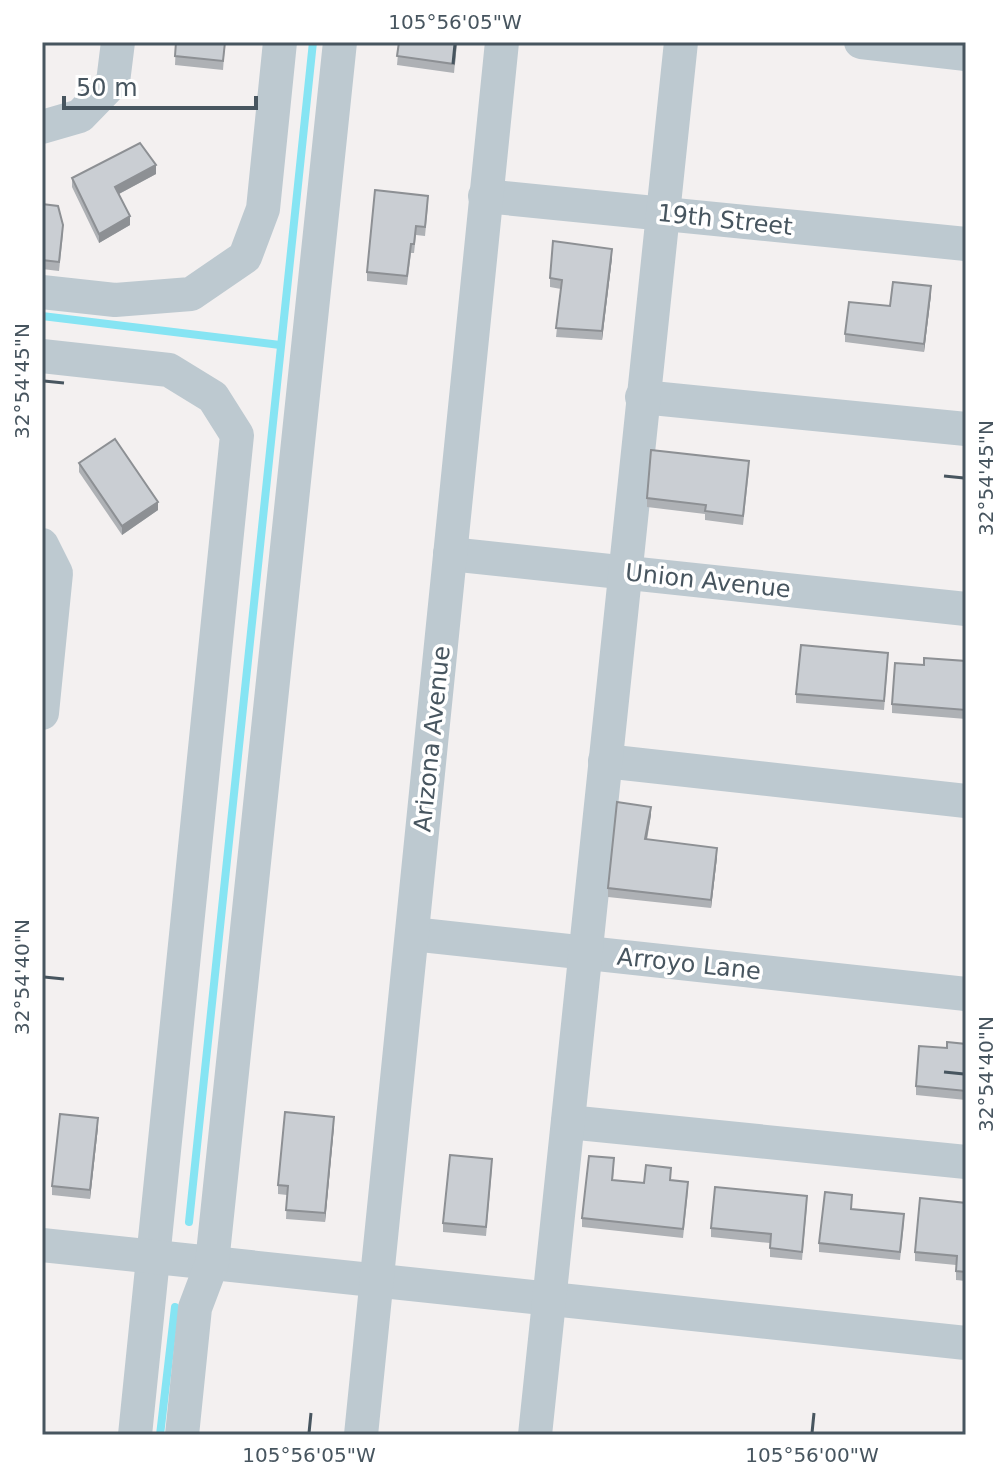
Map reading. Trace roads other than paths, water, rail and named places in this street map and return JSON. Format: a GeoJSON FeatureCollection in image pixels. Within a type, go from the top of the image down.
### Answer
{"type":"FeatureCollection","features":[{"type":"Feature","properties":{"kind":"street"},"geometry":{"type":"LineString","coordinates":[[42,127],[80,116],[113,82],[118,42]]}},
{"type":"Feature","properties":{"kind":"street"},"geometry":{"type":"LineString","coordinates":[[42,292],[115,300],[191,294],[245,257],[263,209],[280,42]]}},
{"type":"Feature","properties":{"kind":"street"},"geometry":{"type":"LineString","coordinates":[[182,1435],[195,1308],[212,1263],[340,42]]}},
{"type":"Feature","properties":{"kind":"street","name":"Arizona Avenue"},"geometry":{"type":"LineString","coordinates":[[361,1435],[502,42]]}},
{"type":"Feature","properties":{"kind":"street"},"geometry":{"type":"LineString","coordinates":[[535,1435],[587,953],[623,572],[681,42]]}},
{"type":"Feature","properties":{"kind":"street"},"geometry":{"type":"LineString","coordinates":[[861,42],[966,54]]}},
{"type":"Feature","properties":{"kind":"street","name":"19th Street"},"geometry":{"type":"LineString","coordinates":[[485,196],[966,244]]}},
{"type":"Feature","properties":{"kind":"street"},"geometry":{"type":"LineString","coordinates":[[42,356],[169,370],[213,397],[237,435],[135,1435]]}},
{"type":"Feature","properties":{"kind":"street"},"geometry":{"type":"LineString","coordinates":[[642,397],[966,429]]}},
{"type":"Feature","properties":{"kind":"street"},"geometry":{"type":"LineString","coordinates":[[42,545],[56,573],[42,713]]}},
{"type":"Feature","properties":{"kind":"street","name":"Union Avenue"},"geometry":{"type":"LineString","coordinates":[[450,554],[966,609]]}},
{"type":"Feature","properties":{"kind":"street"},"geometry":{"type":"LineString","coordinates":[[605,761],[966,801]]}},
{"type":"Feature","properties":{"kind":"street","name":"Arroyo Lane"},"geometry":{"type":"LineString","coordinates":[[412,934],[966,994]]}},
{"type":"Feature","properties":{"kind":"street"},"geometry":{"type":"LineString","coordinates":[[568,1122],[966,1162]]}},
{"type":"Feature","properties":{"kind":"street"},"geometry":{"type":"LineString","coordinates":[[42,1245],[966,1343]]}},
{"type":"Feature","properties":{"kind":"waterway"},"geometry":{"type":"LineString","coordinates":[[189,1222],[313,42]]}},
{"type":"Feature","properties":{"kind":"waterway"},"geometry":{"type":"LineString","coordinates":[[42,316],[280,345]]}},
{"type":"Feature","properties":{"kind":"waterway"},"geometry":{"type":"LineString","coordinates":[[160,1435],[175,1307]]}}]}
